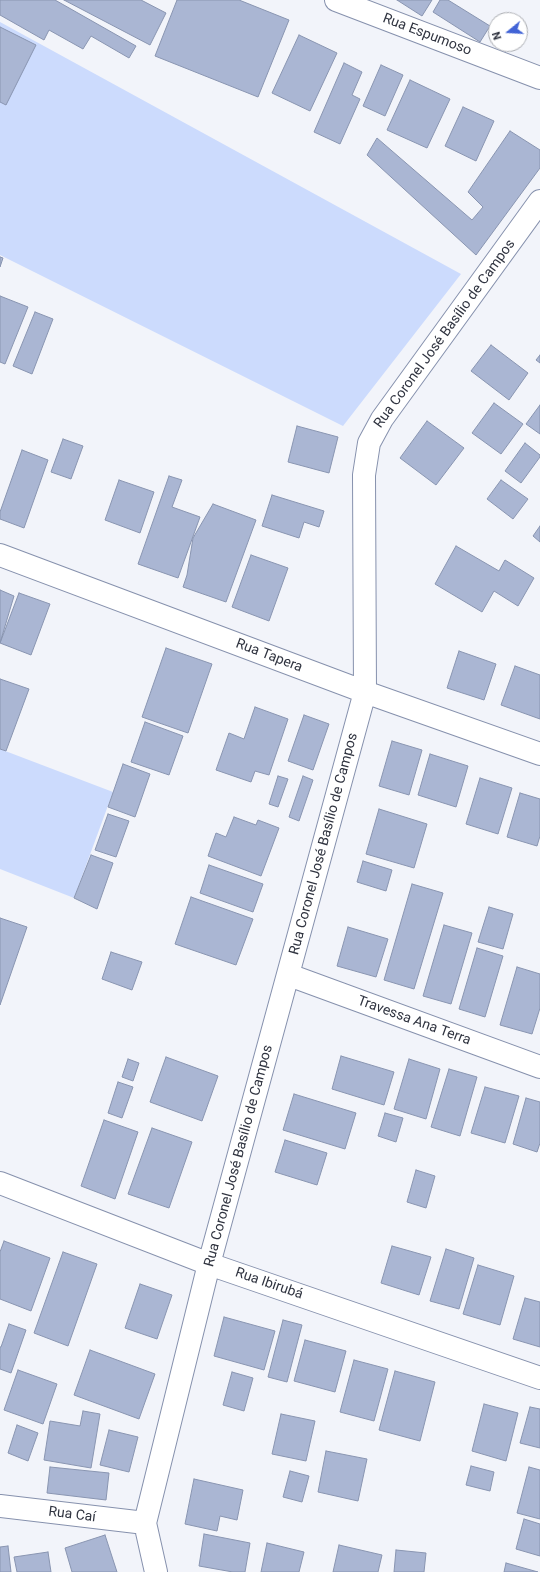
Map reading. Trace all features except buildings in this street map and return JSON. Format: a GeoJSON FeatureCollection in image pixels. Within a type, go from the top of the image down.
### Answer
{"type":"FeatureCollection","features":[{"type":"Feature","properties":{"kind":"street","name":"Rua Espumoso"},"geometry":{"type":"LineString","coordinates":[[336,0],[540,78]]}},
{"type":"Feature","properties":{"kind":"street","name":"Rua Coronel José Basílio de Campos"},"geometry":{"type":"LineString","coordinates":[[145,1523],[209,1264],[365,692],[364,475],[369,443],[382,419],[540,201]]}},
{"type":"Feature","properties":{"kind":"street","name":"Rua Tapera"},"geometry":{"type":"LineString","coordinates":[[0,555],[365,692],[540,754]]}},
{"type":"Feature","properties":{"kind":"street","name":"Travessa Ana Terra"},"geometry":{"type":"LineString","coordinates":[[289,975],[540,1067]]}},
{"type":"Feature","properties":{"kind":"street","name":"Rua Ibirubá"},"geometry":{"type":"LineString","coordinates":[[0,1183],[209,1264],[540,1378]]}},
{"type":"Feature","properties":{"kind":"street","name":"Rua Caí"},"geometry":{"type":"LineString","coordinates":[[0,1506],[145,1523]]}},
{"type":"Feature","properties":{"kind":"street"},"geometry":{"type":"LineString","coordinates":[[145,1523],[156,1572]]}},
{"type":"Feature","properties":{"kind":"shaded area"},"geometry":{"type":"Polygon","coordinates":[[[0,22],[461,274],[343,426],[0,255],[0,22]]]}},
{"type":"Feature","properties":{"kind":"shaded area"},"geometry":{"type":"Polygon","coordinates":[[[0,749],[113,792],[74,898],[0,869],[0,749]]]}}]}
